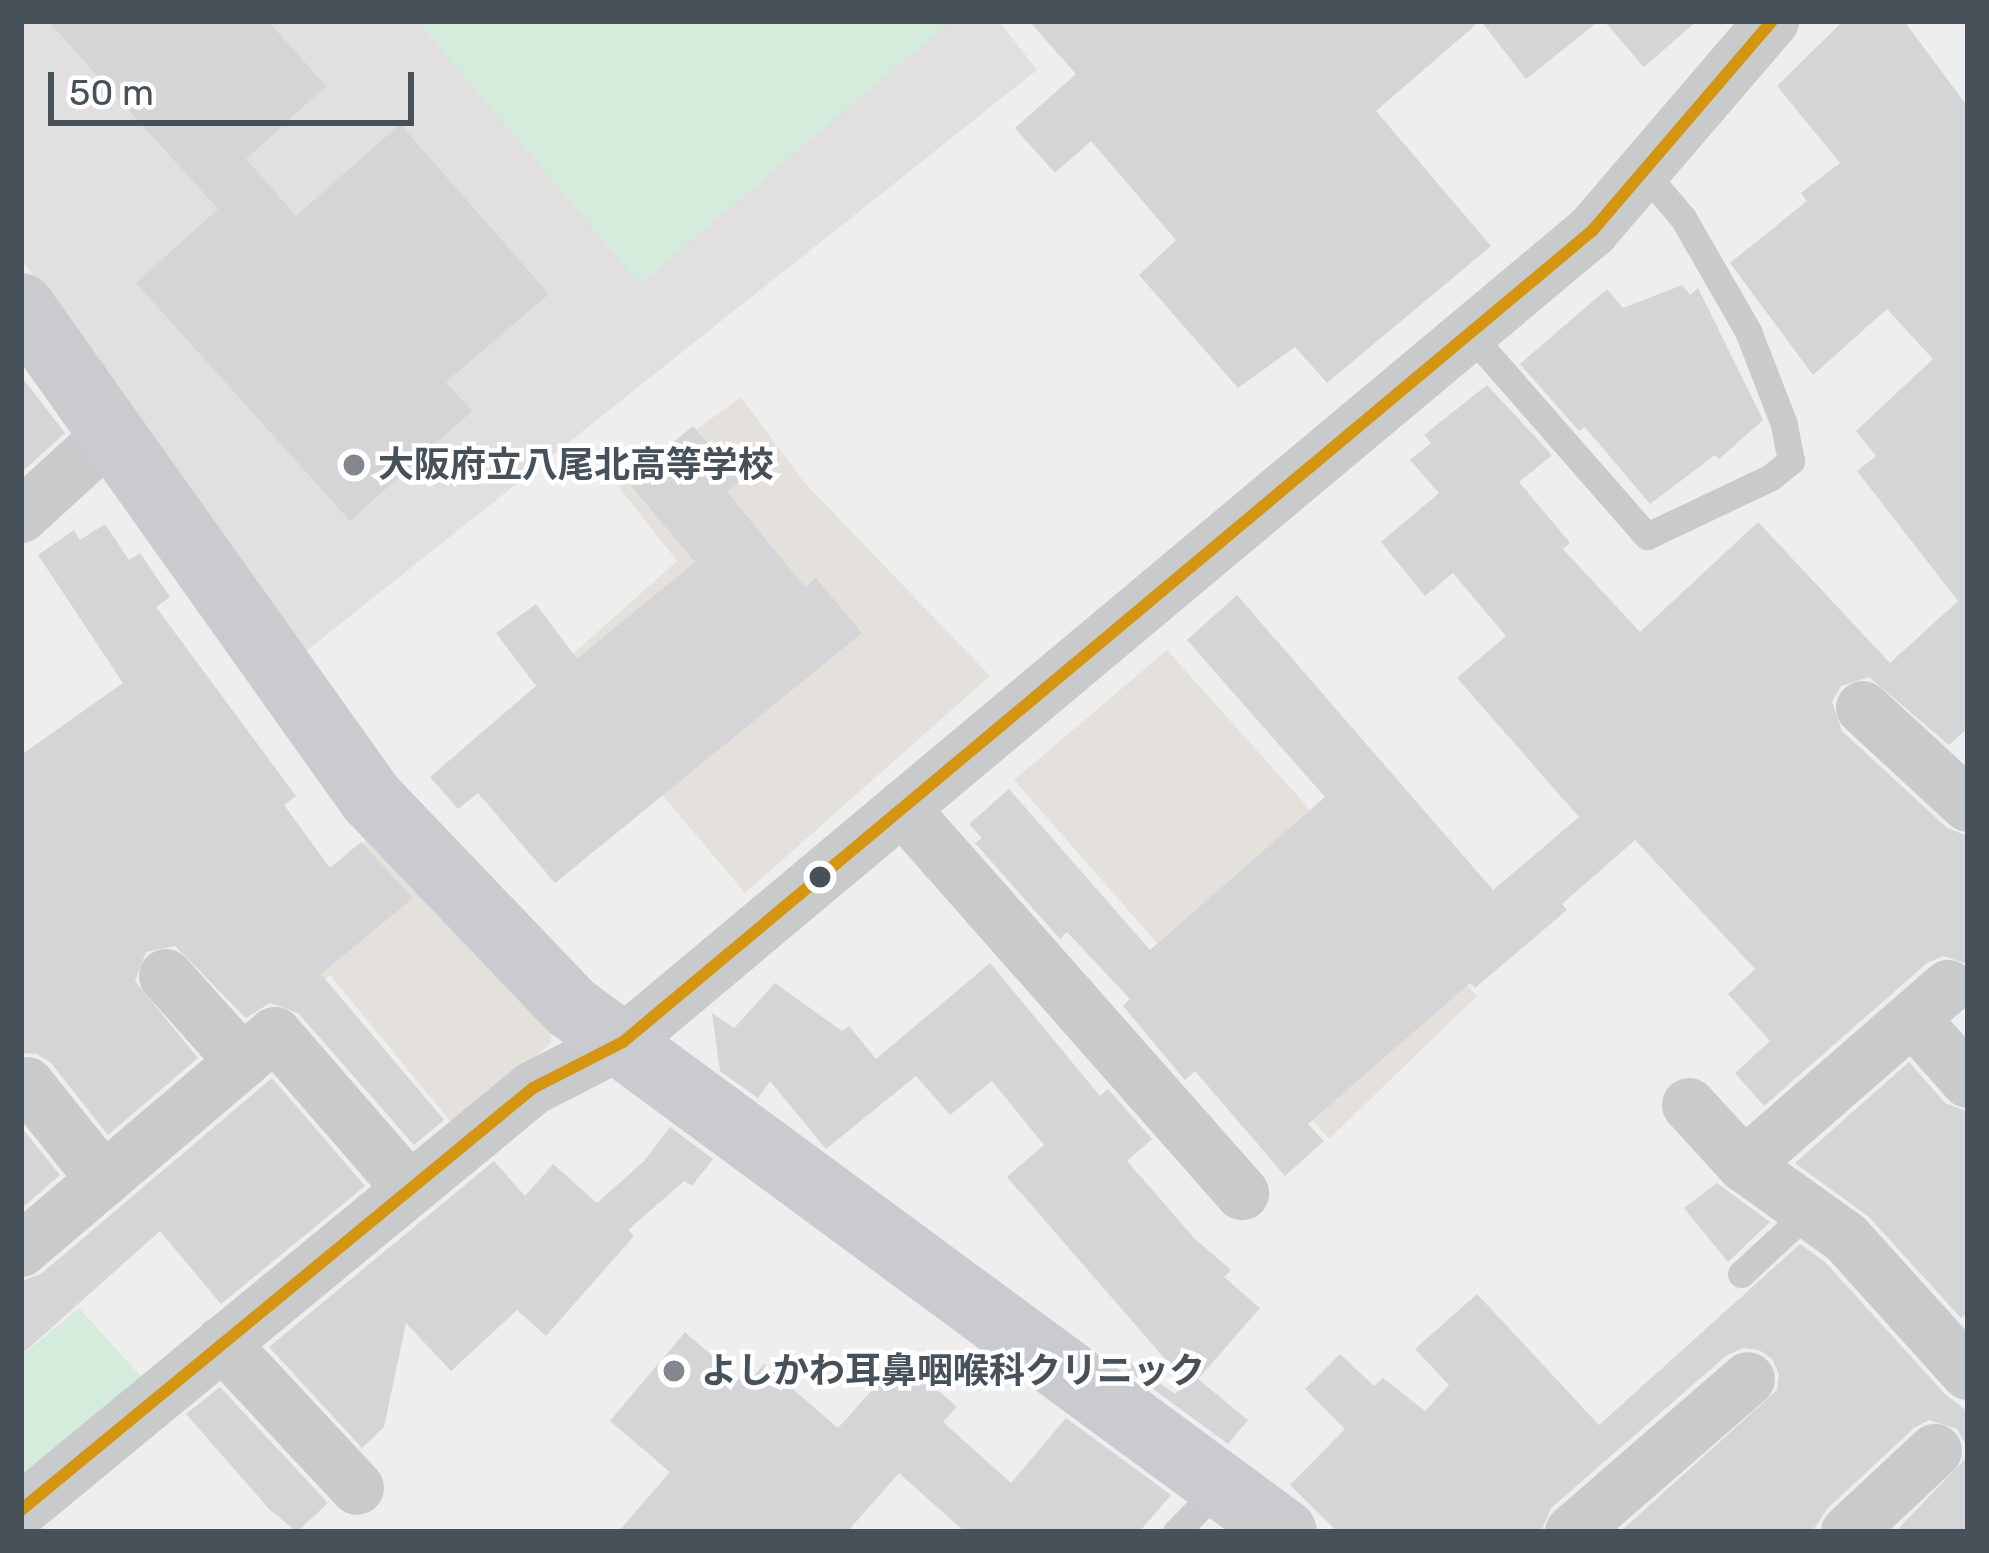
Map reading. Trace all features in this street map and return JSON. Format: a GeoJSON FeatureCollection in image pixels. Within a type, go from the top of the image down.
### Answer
{"type":"FeatureCollection","features":[{"type":"Feature","properties":{"kind":"street"},"geometry":{"type":"LineString","coordinates":[[21,1510],[533,1088],[622,1042],[1592,231],[1772,21]]}},
{"type":"Feature","properties":{"kind":"street"},"geometry":{"type":"LineString","coordinates":[[21,305],[371,798],[572,1008],[1284,1532]]}},
{"type":"Feature","properties":{"kind":"street"},"geometry":{"type":"LineString","coordinates":[[21,515],[112,434]]}},
{"type":"Feature","properties":{"kind":"street"},"geometry":{"type":"LineString","coordinates":[[1863,708],[1968,805]]}},
{"type":"Feature","properties":{"kind":"street"},"geometry":{"type":"LineString","coordinates":[[902,808],[1061,957],[1186,1098],[1242,1192]]}},
{"type":"Feature","properties":{"kind":"street"},"geometry":{"type":"LineString","coordinates":[[166,976],[243,1062]]}},
{"type":"Feature","properties":{"kind":"street"},"geometry":{"type":"LineString","coordinates":[[1744,1165],[1931,1003],[1968,1081]]}},
{"type":"Feature","properties":{"kind":"street"},"geometry":{"type":"LineString","coordinates":[[21,1250],[275,1034],[409,1188]]}},
{"type":"Feature","properties":{"kind":"street"},"geometry":{"type":"LineString","coordinates":[[27,1084],[104,1180]]}},
{"type":"Feature","properties":{"kind":"street"},"geometry":{"type":"LineString","coordinates":[[1688,1105],[1744,1165],[1846,1238],[1968,1372]]}},
{"type":"Feature","properties":{"kind":"street"},"geometry":{"type":"LineString","coordinates":[[222,1343],[357,1488]]}},
{"type":"Feature","properties":{"kind":"street"},"geometry":{"type":"LineString","coordinates":[[1572,1532],[1748,1379]]}},
{"type":"Feature","properties":{"kind":"street"},"geometry":{"type":"LineString","coordinates":[[1848,1532],[1936,1451]]}},
{"type":"Feature","properties":{"kind":"lane"},"geometry":{"type":"LineString","coordinates":[[1469,333],[1647,536],[1772,477],[1791,461],[1784,424],[1748,331],[1683,218],[1643,171]]}},
{"type":"Feature","properties":{"kind":"lane"},"geometry":{"type":"LineString","coordinates":[[1741,1274],[1810,1210]]}},
{"type":"Feature","properties":{"kind":"lane"},"geometry":{"type":"LineString","coordinates":[[1176,1532],[1222,1485]]}},
{"type":"Feature","properties":{"kind":"shaded area","name":"大阪府立八尾北高等学校"},"geometry":{"type":"Polygon","coordinates":[[[21,21],[999,21],[1037,70],[305,652],[21,259],[21,21]]]}},
{"type":"Feature","properties":{"kind":"shaded area"},"geometry":{"type":"Polygon","coordinates":[[[741,397],[803,481],[990,676],[745,893],[556,669],[677,561],[618,486],[741,397]]]}},
{"type":"Feature","properties":{"kind":"shaded area"},"geometry":{"type":"Polygon","coordinates":[[[1167,650],[1477,996],[1329,1139],[1014,780],[1167,650]]]}},
{"type":"Feature","properties":{"kind":"shaded area"},"geometry":{"type":"Polygon","coordinates":[[[370,838],[550,1023],[551,1043],[455,1127],[330,975],[301,999],[246,929],[370,838]]]}},
{"type":"Feature","properties":{"kind":"green space"},"geometry":{"type":"Polygon","coordinates":[[[417,21],[951,21],[640,284],[417,21]]]}},
{"type":"Feature","properties":{"kind":"green space"},"geometry":{"type":"Polygon","coordinates":[[[79,1308],[147,1383],[21,1493],[21,1356],[79,1308]]]}},
{"type":"Feature","properties":{"kind":"building"},"geometry":{"type":"Polygon","coordinates":[[[48,21],[268,21],[326,86],[246,159],[296,216],[400,124],[549,294],[446,382],[472,411],[350,521],[136,283],[218,209],[48,21]]]}},
{"type":"Feature","properties":{"kind":"building"},"geometry":{"type":"Polygon","coordinates":[[[1029,21],[1480,21],[1376,111],[1491,246],[1327,383],[1295,347],[1238,388],[1139,275],[1176,240],[1091,141],[1055,173],[1015,128],[1076,74],[1029,21]]]}},
{"type":"Feature","properties":{"kind":"building"},"geometry":{"type":"Polygon","coordinates":[[[1481,21],[1599,21],[1526,79],[1481,21]]]}},
{"type":"Feature","properties":{"kind":"building"},"geometry":{"type":"Polygon","coordinates":[[[1604,21],[1697,21],[1644,67],[1604,21]]]}},
{"type":"Feature","properties":{"kind":"building"},"geometry":{"type":"Polygon","coordinates":[[[1843,21],[1904,21],[1968,107],[1968,728],[1949,745],[1869,677],[1841,686],[1832,702],[1842,731],[1947,828],[1968,836],[1968,964],[1943,956],[1927,963],[1764,1106],[1735,1073],[1770,1041],[1728,994],[1755,969],[1635,840],[1562,904],[1567,910],[1475,988],[1470,983],[1308,1124],[1324,1141],[1285,1176],[1195,1071],[1185,1080],[1123,1006],[1130,999],[1067,932],[1060,939],[975,843],[982,838],[969,824],[1009,789],[1150,950],[1325,797],[1187,640],[1237,595],[1493,890],[1579,817],[1457,678],[1506,636],[1453,573],[1425,596],[1381,542],[1439,493],[1410,460],[1431,443],[1424,435],[1487,385],[1552,455],[1519,482],[1570,543],[1563,549],[1640,632],[1758,522],[1890,663],[1958,601],[1857,471],[1876,456],[1856,431],[1933,359],[1887,309],[1813,375],[1730,263],[1807,201],[1801,193],[1840,163],[1777,86],[1843,21]]]}},
{"type":"Feature","properties":{"kind":"building"},"geometry":{"type":"Polygon","coordinates":[[[1682,285],[1690,295],[1698,288],[1763,420],[1719,459],[1715,455],[1650,504],[1585,427],[1579,431],[1520,364],[1607,289],[1623,308],[1682,285]]]}},
{"type":"Feature","properties":{"kind":"building"},"geometry":{"type":"Polygon","coordinates":[[[21,376],[65,433],[21,473],[21,376]]]}},
{"type":"Feature","properties":{"kind":"building"},"geometry":{"type":"Polygon","coordinates":[[[693,426],[739,481],[727,492],[805,587],[816,578],[862,633],[555,883],[478,793],[458,809],[430,777],[536,686],[496,633],[536,604],[577,659],[695,562],[627,481],[693,426]]]}},
{"type":"Feature","properties":{"kind":"building"},"geometry":{"type":"Polygon","coordinates":[[[105,524],[129,560],[140,553],[170,597],[156,607],[296,796],[284,805],[330,868],[361,842],[413,898],[321,974],[444,1120],[414,1145],[298,1013],[270,1003],[246,1018],[175,946],[146,952],[135,981],[198,1058],[108,1135],[51,1063],[37,1054],[21,1053],[21,755],[123,683],[38,555],[74,530],[80,540],[105,524]]]}},
{"type":"Feature","properties":{"kind":"building"},"geometry":{"type":"Polygon","coordinates":[[[990,963],[1100,1096],[1108,1089],[1152,1139],[1127,1161],[1195,1239],[1231,1270],[1224,1277],[1260,1308],[1198,1379],[1248,1420],[1228,1444],[1115,1361],[1121,1355],[1175,1394],[1186,1383],[1007,1177],[1044,1145],[992,1081],[950,1115],[916,1076],[826,1149],[770,1081],[758,1098],[720,1071],[712,1013],[734,1028],[775,983],[842,1031],[849,1026],[876,1059],[990,963]]]}},
{"type":"Feature","properties":{"kind":"building"},"geometry":{"type":"Polygon","coordinates":[[[1909,1062],[1945,1103],[1968,1112],[1968,1312],[1961,1318],[1869,1217],[1795,1163],[1909,1062]]]}},
{"type":"Feature","properties":{"kind":"building"},"geometry":{"type":"Polygon","coordinates":[[[272,1078],[365,1186],[221,1304],[160,1231],[21,1355],[21,1281],[41,1274],[272,1078]]]}},
{"type":"Feature","properties":{"kind":"building"},"geometry":{"type":"Polygon","coordinates":[[[21,1127],[60,1175],[21,1209],[21,1127]]]}},
{"type":"Feature","properties":{"kind":"building"},"geometry":{"type":"Polygon","coordinates":[[[670,1127],[713,1159],[692,1186],[684,1181],[628,1230],[634,1236],[546,1336],[517,1310],[451,1371],[406,1323],[384,1427],[362,1448],[269,1347],[494,1161],[525,1196],[553,1164],[597,1203],[644,1161],[670,1127]]]}},
{"type":"Feature","properties":{"kind":"building"},"geometry":{"type":"Polygon","coordinates":[[[1717,1183],[1770,1222],[1728,1262],[1684,1208],[1717,1183]]]}},
{"type":"Feature","properties":{"kind":"building"},"geometry":{"type":"Polygon","coordinates":[[[1800,1244],[1825,1262],[1945,1394],[1968,1412],[1968,1532],[1898,1529],[1965,1459],[1965,1443],[1957,1429],[1929,1420],[1914,1428],[1827,1509],[1812,1532],[1620,1532],[1777,1390],[1779,1374],[1772,1359],[1759,1350],[1743,1348],[1727,1355],[1551,1508],[1541,1532],[1338,1532],[1290,1485],[1345,1429],[1305,1389],[1340,1354],[1374,1386],[1383,1378],[1425,1411],[1449,1385],[1415,1349],[1477,1294],[1599,1425],[1800,1244]]]}},
{"type":"Feature","properties":{"kind":"building"},"geometry":{"type":"Polygon","coordinates":[[[685,1332],[746,1385],[764,1364],[838,1428],[901,1358],[957,1407],[943,1422],[1011,1483],[1066,1418],[1171,1495],[1139,1532],[965,1532],[899,1473],[847,1532],[618,1532],[670,1472],[610,1421],[685,1332]]]}},
{"type":"Feature","properties":{"kind":"building"},"geometry":{"type":"Polygon","coordinates":[[[220,1387],[328,1503],[297,1532],[269,1509],[186,1414],[220,1387]]]}},
{"type":"Feature","properties":{"kind":"transit line"},"geometry":{"type":"LineString","coordinates":[[21,1510],[533,1088],[623,1042],[1592,231],[1772,21]]}},
{"type":"Feature","properties":{"kind":"place","name":"大阪府立八尾北高等学校"},"geometry":{"type":"Point","coordinates":[354,465]}},
{"type":"Feature","properties":{"kind":"place","name":"よしかわ耳鼻咽喉科クリニック"},"geometry":{"type":"Point","coordinates":[674,1371]}}]}
